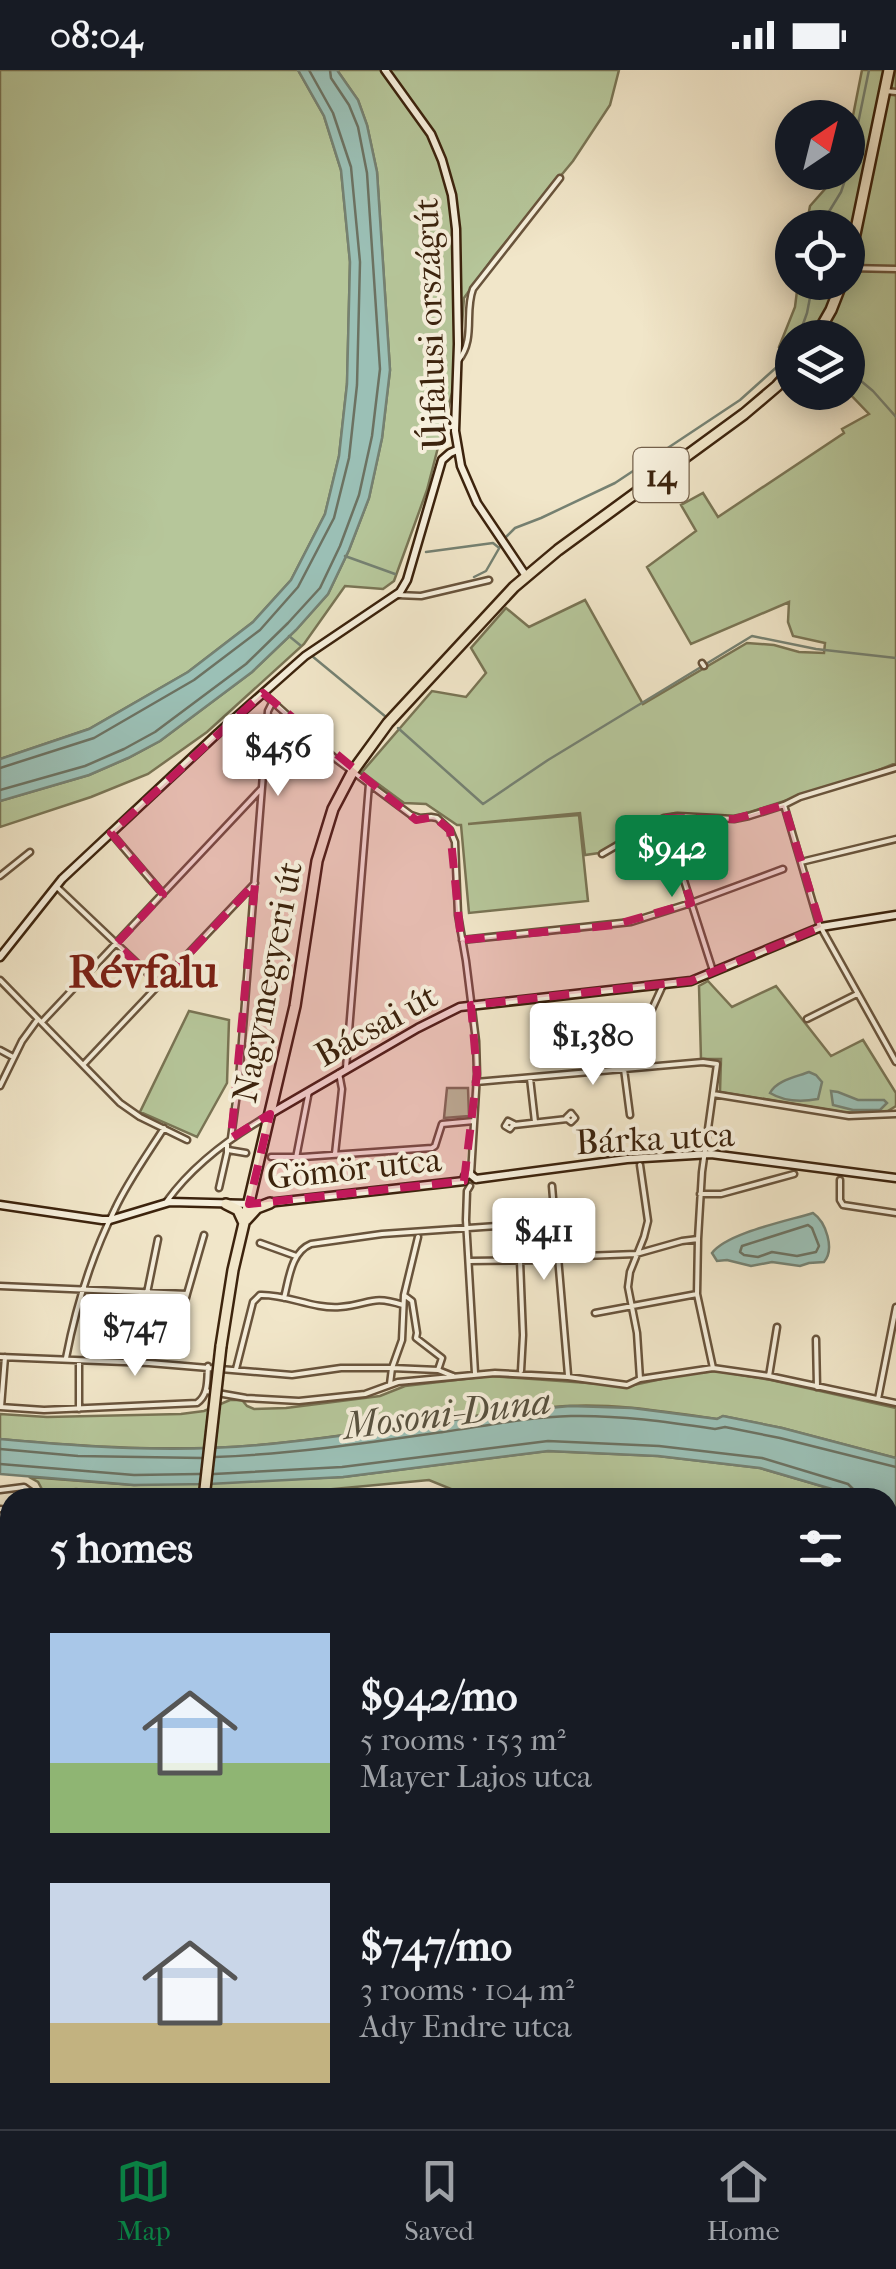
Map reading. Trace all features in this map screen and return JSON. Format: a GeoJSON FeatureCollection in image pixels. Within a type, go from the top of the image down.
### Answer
{"type":"FeatureCollection","features":[{"type":"Feature","properties":{"kind":"main road"},"geometry":{"type":"LineString","coordinates":[[862,210],[890,91],[890,70]]}},
{"type":"Feature","properties":{"kind":"main road","name":"14"},"geometry":{"type":"LineString","coordinates":[[526,576],[775,388]]}},
{"type":"Feature","properties":{"kind":"main road","name":"Nagymegyeri út"},"geometry":{"type":"LineString","coordinates":[[205,1488],[221,1346],[244,1224],[299,984],[317,861],[333,810],[353,771],[388,723],[526,576]]}},
{"type":"Feature","properties":{"kind":"main road"},"geometry":{"type":"LineString","coordinates":[[244,1224],[254,1210],[270,1202]]}},
{"type":"Feature","properties":{"kind":"main road"},"geometry":{"type":"LineString","coordinates":[[226,1204],[238,1210],[244,1224]]}},
{"type":"Feature","properties":{"kind":"street","name":"Újfalusi országút"},"geometry":{"type":"LineString","coordinates":[[385,70],[431,134],[449,182],[456,229],[457,450],[469,488],[526,576]]}},
{"type":"Feature","properties":{"kind":"street"},"geometry":{"type":"LineString","coordinates":[[458,361],[467,348],[473,288],[560,178]]}},
{"type":"Feature","properties":{"kind":"street"},"geometry":{"type":"LineString","coordinates":[[865,268],[896,269]]}},
{"type":"Feature","properties":{"kind":"street"},"geometry":{"type":"LineString","coordinates":[[0,958],[56,886],[263,693],[318,646],[397,595],[408,580],[442,460],[457,450]]}},
{"type":"Feature","properties":{"kind":"street"},"geometry":{"type":"LineString","coordinates":[[397,595],[421,596],[489,580]]}},
{"type":"Feature","properties":{"kind":"street"},"geometry":{"type":"LineString","coordinates":[[263,693],[338,760],[414,816],[434,817],[450,830],[456,849],[458,915],[477,1048],[475,1184],[467,1184],[466,1202],[475,1374]]}},
{"type":"Feature","properties":{"kind":"street"},"geometry":{"type":"LineString","coordinates":[[219,1188],[238,1079],[268,709],[272,703]]}},
{"type":"Feature","properties":{"kind":"street"},"geometry":{"type":"LineString","coordinates":[[602,854],[664,818],[734,819],[896,768]]}},
{"type":"Feature","properties":{"kind":"street"},"geometry":{"type":"LineString","coordinates":[[335,1154],[370,784]]}},
{"type":"Feature","properties":{"kind":"street"},"geometry":{"type":"LineString","coordinates":[[0,1086],[22,1041],[262,789]]}},
{"type":"Feature","properties":{"kind":"street"},"geometry":{"type":"LineString","coordinates":[[784,805],[820,928],[896,1062]]}},
{"type":"Feature","properties":{"kind":"street"},"geometry":{"type":"LineString","coordinates":[[664,818],[714,972]]}},
{"type":"Feature","properties":{"kind":"street"},"geometry":{"type":"LineString","coordinates":[[111,833],[164,894]]}},
{"type":"Feature","properties":{"kind":"street"},"geometry":{"type":"LineString","coordinates":[[801,862],[896,839]]}},
{"type":"Feature","properties":{"kind":"street"},"geometry":{"type":"LineString","coordinates":[[0,876],[30,852]]}},
{"type":"Feature","properties":{"kind":"street"},"geometry":{"type":"LineString","coordinates":[[462,940],[631,922],[783,868]]}},
{"type":"Feature","properties":{"kind":"street"},"geometry":{"type":"LineString","coordinates":[[82,1065],[255,883]]}},
{"type":"Feature","properties":{"kind":"street"},"geometry":{"type":"LineString","coordinates":[[56,886],[160,985]]}},
{"type":"Feature","properties":{"kind":"street","name":"Bácsai út"},"geometry":{"type":"LineString","coordinates":[[167,1203],[183,1181],[229,1140],[430,1021],[471,1005],[691,981],[820,928],[896,915]]}},
{"type":"Feature","properties":{"kind":"street"},"geometry":{"type":"LineString","coordinates":[[0,981],[128,1110],[187,1140]]}},
{"type":"Feature","properties":{"kind":"street"},"geometry":{"type":"LineString","coordinates":[[632,1053],[664,985]]}},
{"type":"Feature","properties":{"kind":"street"},"geometry":{"type":"LineString","coordinates":[[806,1019],[858,994]]}},
{"type":"Feature","properties":{"kind":"street"},"geometry":{"type":"LineString","coordinates":[[0,1050],[14,1056]]}},
{"type":"Feature","properties":{"kind":"street"},"geometry":{"type":"LineString","coordinates":[[476,1082],[703,1062],[717,1064],[700,1194],[697,1294],[713,1368]]}},
{"type":"Feature","properties":{"kind":"street"},"geometry":{"type":"LineString","coordinates":[[624,1068],[630,1116]]}},
{"type":"Feature","properties":{"kind":"street"},"geometry":{"type":"LineString","coordinates":[[530,1078],[536,1122]]}},
{"type":"Feature","properties":{"kind":"street","name":"Bácsai út"},"geometry":{"type":"LineString","coordinates":[[276,1090],[280,1102],[291,1102]]}},
{"type":"Feature","properties":{"kind":"street"},"geometry":{"type":"LineString","coordinates":[[296,1158],[309,1091]]}},
{"type":"Feature","properties":{"kind":"street"},"geometry":{"type":"LineString","coordinates":[[713,1094],[849,1116],[896,1114]]}},
{"type":"Feature","properties":{"kind":"street"},"geometry":{"type":"LineString","coordinates":[[514,1125],[567,1120]]}},
{"type":"Feature","properties":{"kind":"street"},"geometry":{"type":"LineString","coordinates":[[271,1156],[296,1158],[432,1148],[442,1124],[474,1121]]}},
{"type":"Feature","properties":{"kind":"street"},"geometry":{"type":"LineString","coordinates":[[250,1127],[260,1129],[264,1138]]}},
{"type":"Feature","properties":{"kind":"street"},"geometry":{"type":"LineString","coordinates":[[66,1358],[82,1290],[110,1220],[164,1128]]}},
{"type":"Feature","properties":{"kind":"street"},"geometry":{"type":"LineString","coordinates":[[228,1150],[246,1153]]}},
{"type":"Feature","properties":{"kind":"street","name":"Bárka utca"},"geometry":{"type":"LineString","coordinates":[[473,1176],[704,1154],[896,1178]]}},
{"type":"Feature","properties":{"kind":"street"},"geometry":{"type":"LineString","coordinates":[[640,1165],[648,1221],[628,1287],[640,1379]]}},
{"type":"Feature","properties":{"kind":"street"},"geometry":{"type":"LineString","coordinates":[[700,1194],[721,1194],[794,1174]]}},
{"type":"Feature","properties":{"kind":"street"},"geometry":{"type":"LineString","coordinates":[[840,1180],[843,1205],[896,1212]]}},
{"type":"Feature","properties":{"kind":"street","name":"Bácsai út"},"geometry":{"type":"LineString","coordinates":[[110,1220],[167,1203],[179,1194],[183,1181]]}},
{"type":"Feature","properties":{"kind":"street","name":"Gömör utca"},"geometry":{"type":"LineString","coordinates":[[167,1203],[248,1204],[467,1184]]}},
{"type":"Feature","properties":{"kind":"street"},"geometry":{"type":"LineString","coordinates":[[552,1186],[568,1377]]}},
{"type":"Feature","properties":{"kind":"street"},"geometry":{"type":"LineString","coordinates":[[179,1194],[190,1202]]}},
{"type":"Feature","properties":{"kind":"street"},"geometry":{"type":"LineString","coordinates":[[119,1202],[129,1214]]}},
{"type":"Feature","properties":{"kind":"street"},"geometry":{"type":"LineString","coordinates":[[0,1205],[110,1220]]}},
{"type":"Feature","properties":{"kind":"street"},"geometry":{"type":"LineString","coordinates":[[284,1298],[296,1256],[303,1247],[382,1234],[497,1226],[501,1208]]}},
{"type":"Feature","properties":{"kind":"street"},"geometry":{"type":"LineString","coordinates":[[181,1316],[204,1235]]}},
{"type":"Feature","properties":{"kind":"street"},"geometry":{"type":"LineString","coordinates":[[390,1384],[402,1340],[404,1295],[418,1237]]}},
{"type":"Feature","properties":{"kind":"street"},"geometry":{"type":"LineString","coordinates":[[147,1292],[158,1239]]}},
{"type":"Feature","properties":{"kind":"street"},"geometry":{"type":"LineString","coordinates":[[584,1256],[636,1254],[698,1239]]}},
{"type":"Feature","properties":{"kind":"street"},"geometry":{"type":"LineString","coordinates":[[260,1243],[296,1256]]}},
{"type":"Feature","properties":{"kind":"street"},"geometry":{"type":"LineString","coordinates":[[468,1262],[548,1260]]}},
{"type":"Feature","properties":{"kind":"street"},"geometry":{"type":"LineString","coordinates":[[520,1261],[520,1373]]}},
{"type":"Feature","properties":{"kind":"street"},"geometry":{"type":"LineString","coordinates":[[0,1286],[186,1294]]}},
{"type":"Feature","properties":{"kind":"street"},"geometry":{"type":"LineString","coordinates":[[595,1313],[697,1294]]}},
{"type":"Feature","properties":{"kind":"street"},"geometry":{"type":"LineString","coordinates":[[236,1369],[253,1302],[260,1295],[315,1306],[341,1307],[376,1298],[403,1305]]}},
{"type":"Feature","properties":{"kind":"street"},"geometry":{"type":"LineString","coordinates":[[404,1295],[412,1301],[416,1338]]}},
{"type":"Feature","properties":{"kind":"street"},"geometry":{"type":"LineString","coordinates":[[878,1399],[896,1307]]}},
{"type":"Feature","properties":{"kind":"street"},"geometry":{"type":"LineString","coordinates":[[769,1376],[777,1326]]}},
{"type":"Feature","properties":{"kind":"street"},"geometry":{"type":"LineString","coordinates":[[402,1340],[416,1338],[442,1358],[438,1370]]}},
{"type":"Feature","properties":{"kind":"street"},"geometry":{"type":"LineString","coordinates":[[816,1339],[817,1387]]}},
{"type":"Feature","properties":{"kind":"street"},"geometry":{"type":"LineString","coordinates":[[208,1366],[206,1391],[197,1403],[44,1410],[1,1407],[2,1357],[208,1366],[292,1374],[341,1368],[438,1370],[456,1377]]}},
{"type":"Feature","properties":{"kind":"street"},"geometry":{"type":"LineString","coordinates":[[79,1409],[80,1361]]}},
{"type":"Feature","properties":{"kind":"street"},"geometry":{"type":"LineString","coordinates":[[206,1391],[300,1401],[365,1394],[390,1384],[475,1374],[520,1373],[627,1384],[713,1368],[896,1403]]}},
{"type":"Feature","properties":{"kind":"highlighted area"},"geometry":{"type":"Polygon","coordinates":[[[263,693],[416,820],[434,817],[450,830],[461,940],[614,925],[691,903],[664,818],[734,819],[784,805],[821,927],[691,981],[471,1005],[477,1074],[464,1181],[249,1204],[270,1114],[231,1138],[255,883],[160,985],[116,944],[163,894],[111,833],[263,693]]]}},
{"type":"Feature","properties":{"kind":"green space"},"geometry":{"type":"Polygon","coordinates":[[[0,70],[298,70],[324,116],[341,170],[350,262],[347,384],[339,456],[325,514],[291,580],[253,622],[188,672],[89,729],[0,759],[0,70]]]}},
{"type":"Feature","properties":{"kind":"green space"},"geometry":{"type":"Polygon","coordinates":[[[337,70],[619,70],[610,105],[573,161],[464,298],[459,366],[427,490],[394,581],[383,589],[345,586],[304,644],[207,732],[148,774],[0,827],[0,801],[89,775],[128,758],[160,741],[252,672],[328,594],[349,550],[369,498],[382,438],[390,370],[377,172],[358,100],[337,70]]]}},
{"type":"Feature","properties":{"kind":"green space"},"geometry":{"type":"Polygon","coordinates":[[[862,70],[896,70],[896,763],[734,817],[675,813],[664,816],[599,853],[585,855],[580,813],[468,824],[579,815],[588,901],[469,913],[461,825],[426,804],[404,803],[362,772],[432,691],[466,697],[486,673],[471,648],[506,608],[529,627],[585,600],[643,704],[747,643],[824,653],[825,643],[793,636],[788,622],[789,602],[691,644],[647,567],[696,531],[681,505],[703,493],[718,517],[869,414],[865,410],[865,320],[790,320],[796,300],[865,300],[865,210],[809,210],[824,190],[865,190],[865,100],[856,100],[862,70]]]}},
{"type":"Feature","properties":{"kind":"green space"},"geometry":{"type":"Polygon","coordinates":[[[708,981],[732,1007],[776,986],[831,1056],[863,1040],[896,1093],[896,1106],[883,1114],[842,1112],[720,1092],[721,1059],[701,1059],[699,986],[708,981]]]}},
{"type":"Feature","properties":{"kind":"green space"},"geometry":{"type":"Polygon","coordinates":[[[189,1011],[229,1020],[227,1083],[197,1137],[140,1112],[189,1011]]]}},
{"type":"Feature","properties":{"kind":"green space"},"geometry":{"type":"Polygon","coordinates":[[[447,1088],[468,1088],[469,1116],[444,1118],[447,1088]]]}},
{"type":"Feature","properties":{"kind":"green space"},"geometry":{"type":"Polygon","coordinates":[[[717,1371],[896,1408],[896,1458],[723,1416],[717,1419],[604,1406],[527,1409],[335,1437],[226,1447],[129,1448],[0,1439],[0,1414],[181,1414],[204,1411],[230,1400],[242,1400],[254,1409],[286,1408],[380,1396],[405,1386],[490,1376],[629,1386],[717,1371]]]}},
{"type":"Feature","properties":{"kind":"green space"},"geometry":{"type":"Polygon","coordinates":[[[548,1451],[658,1456],[760,1468],[828,1488],[449,1488],[429,1480],[344,1488],[41,1488],[29,1477],[134,1485],[343,1477],[548,1451]]]}},
{"type":"Feature","properties":{"kind":"water"},"geometry":{"type":"Polygon","coordinates":[[[298,70],[337,70],[358,100],[377,172],[390,370],[382,438],[369,498],[349,550],[328,594],[296,630],[252,672],[160,741],[89,775],[0,801],[0,759],[89,729],[188,672],[253,622],[291,580],[325,514],[339,456],[347,384],[350,262],[341,170],[324,116],[298,70]]]}},
{"type":"Feature","properties":{"kind":"water"},"geometry":{"type":"Polygon","coordinates":[[[809,1072],[822,1082],[818,1099],[794,1100],[770,1093],[782,1082],[809,1072]]]}},
{"type":"Feature","properties":{"kind":"water"},"geometry":{"type":"Polygon","coordinates":[[[831,1091],[858,1100],[887,1103],[880,1110],[853,1110],[833,1105],[831,1091]]]}},
{"type":"Feature","properties":{"kind":"water"},"geometry":{"type":"Polygon","coordinates":[[[813,1213],[827,1236],[829,1250],[824,1262],[751,1266],[717,1261],[712,1253],[730,1239],[813,1213]]]}},
{"type":"Feature","properties":{"kind":"water"},"geometry":{"type":"Polygon","coordinates":[[[570,1406],[632,1408],[717,1419],[723,1416],[896,1458],[896,1488],[828,1488],[760,1468],[658,1456],[548,1451],[343,1477],[209,1484],[134,1485],[0,1474],[0,1439],[194,1449],[298,1441],[570,1406]]]}},
{"type":"Feature","properties":{"kind":"waterway"},"geometry":{"type":"LineString","coordinates":[[863,100],[869,70]]}},
{"type":"Feature","properties":{"kind":"waterway"},"geometry":{"type":"LineString","coordinates":[[830,210],[842,190]]}},
{"type":"Feature","properties":{"kind":"waterway"},"geometry":{"type":"LineString","coordinates":[[804,320],[810,300]]}},
{"type":"Feature","properties":{"kind":"waterway"},"geometry":{"type":"LineString","coordinates":[[505,538],[515,528],[615,483],[740,400],[775,369]]}},
{"type":"Feature","properties":{"kind":"waterway"},"geometry":{"type":"LineString","coordinates":[[865,384],[896,417]]}},
{"type":"Feature","properties":{"kind":"waterway"},"geometry":{"type":"LineString","coordinates":[[426,552],[493,543],[498,547]]}},
{"type":"Feature","properties":{"kind":"waterway"},"geometry":{"type":"LineString","coordinates":[[474,577],[486,571],[501,545]]}},
{"type":"Feature","properties":{"kind":"waterway"},"geometry":{"type":"LineString","coordinates":[[345,556],[395,574]]}},
{"type":"Feature","properties":{"kind":"waterway"},"geometry":{"type":"LineString","coordinates":[[289,636],[300,645]]}},
{"type":"Feature","properties":{"kind":"waterway"},"geometry":{"type":"LineString","coordinates":[[398,728],[483,804],[752,636],[816,649],[896,658]]}},
{"type":"Feature","properties":{"kind":"waterway"},"geometry":{"type":"LineString","coordinates":[[312,656],[386,717]]}},
{"type":"Feature","properties":{"kind":"district","name":"Révfalu"},"geometry":{"type":"Point","coordinates":[143,971]}},
{"type":"Feature","properties":{"kind":"water label","name":"Mosoni-Duna"},"geometry":{"type":"Point","coordinates":[447,1413]}}]}
